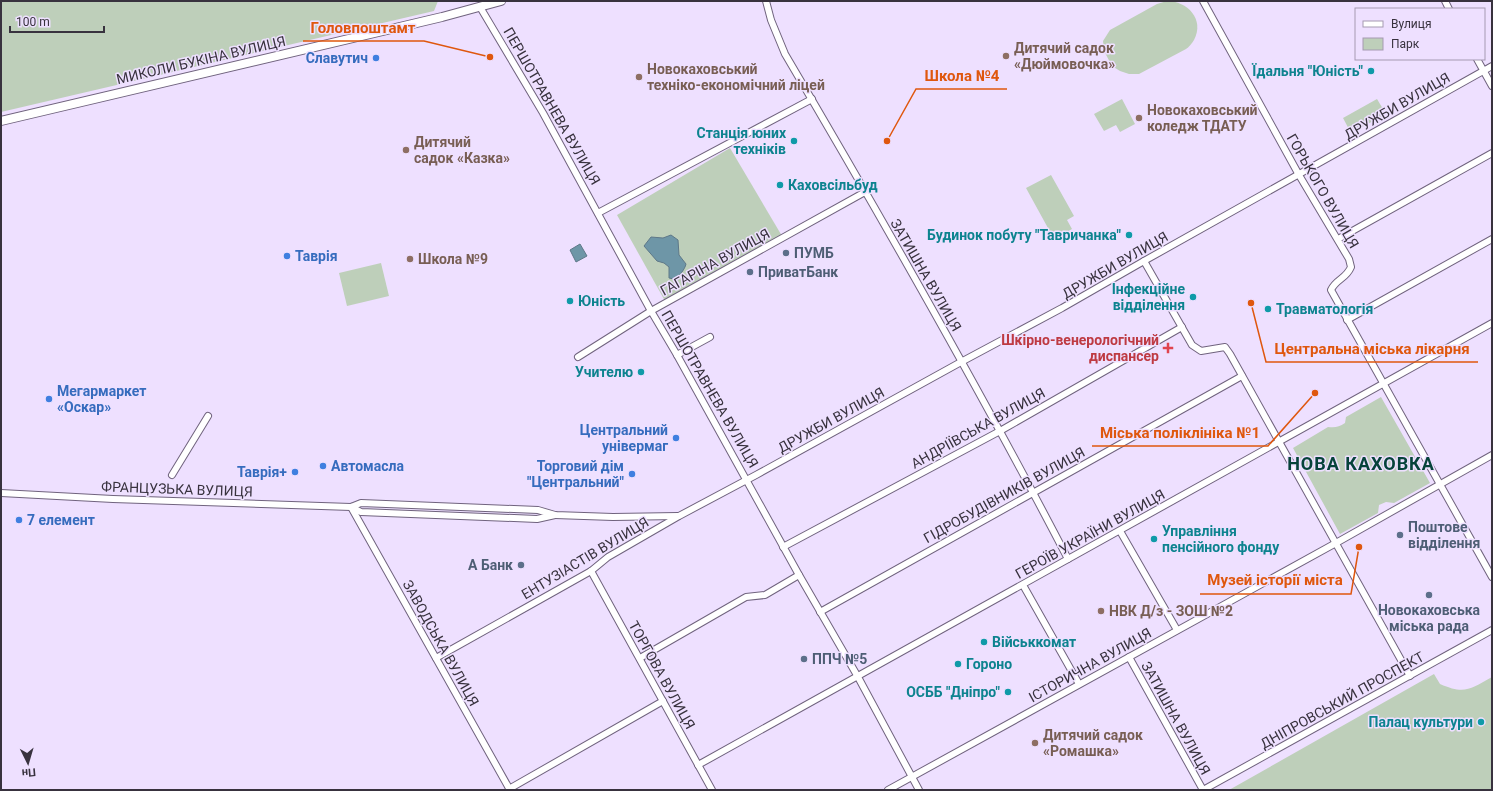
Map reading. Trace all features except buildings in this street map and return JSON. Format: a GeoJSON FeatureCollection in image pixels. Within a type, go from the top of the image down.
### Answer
{"type":"FeatureCollection","features":[{"type":"Feature","properties":{"kind":"street","name":"МИКОЛИ БУКІНА ВУЛИЦЯ"},"geometry":{"type":"LineString","coordinates":[[1,121],[479,4],[501,1]]}},
{"type":"Feature","properties":{"kind":"street","name":"ЗАТИШНА ВУЛИЦЯ"},"geometry":{"type":"LineString","coordinates":[[766,1],[771,20],[785,54],[1000,431],[1068,559]]}},
{"type":"Feature","properties":{"kind":"street","name":"ГОРЬКОГО ВУЛИЦЯ"},"geometry":{"type":"LineString","coordinates":[[1202,1],[1299,175],[1348,258],[1351,267],[1348,274],[1333,284],[1330,290],[1492,577]]}},
{"type":"Feature","properties":{"kind":"street","name":"ПЕРШОТРАВНЕВА ВУЛИЦЯ"},"geometry":{"type":"LineString","coordinates":[[479,4],[541,109],[651,311],[677,355],[783,547],[858,677],[919,790]]}},
{"type":"Feature","properties":{"kind":"street"},"geometry":{"type":"LineString","coordinates":[[1478,60],[1492,86]]}},
{"type":"Feature","properties":{"kind":"street","name":"ДРУЖБИ ВУЛИЦЯ"},"geometry":{"type":"LineString","coordinates":[[746,480],[1062,308],[1492,66]]}},
{"type":"Feature","properties":{"kind":"street"},"geometry":{"type":"LineString","coordinates":[[598,213],[812,99]]}},
{"type":"Feature","properties":{"kind":"street"},"geometry":{"type":"LineString","coordinates":[[1338,239],[1492,153]]}},
{"type":"Feature","properties":{"kind":"street","name":"ГАГАРІНА ВУЛИЦЯ"},"geometry":{"type":"LineString","coordinates":[[578,357],[651,311],[865,192]]}},
{"type":"Feature","properties":{"kind":"street"},"geometry":{"type":"LineString","coordinates":[[1347,320],[1492,239]]}},
{"type":"Feature","properties":{"kind":"street"},"geometry":{"type":"LineString","coordinates":[[1144,261],[1192,346],[1201,351],[1225,347],[1230,354],[1410,676]]}},
{"type":"Feature","properties":{"kind":"street","name":"ГЕРОЇВ УКРАЇНИ ВУЛИЦЯ"},"geometry":{"type":"LineString","coordinates":[[698,766],[1492,323]]}},
{"type":"Feature","properties":{"kind":"street","name":"АНДРІЇВСЬКА ВУЛИЦЯ"},"geometry":{"type":"LineString","coordinates":[[783,547],[1000,431],[1182,327]]}},
{"type":"Feature","properties":{"kind":"street"},"geometry":{"type":"LineString","coordinates":[[677,355],[710,336]]}},
{"type":"Feature","properties":{"kind":"street","name":"ГІДРОБУДІВНИКІВ ВУЛИЦЯ"},"geometry":{"type":"LineString","coordinates":[[820,612],[1242,376]]}},
{"type":"Feature","properties":{"kind":"street"},"geometry":{"type":"LineString","coordinates":[[172,475],[208,416]]}},
{"type":"Feature","properties":{"kind":"street","name":"ІСТОРИЧНА ВУЛИЦЯ"},"geometry":{"type":"LineString","coordinates":[[888,790],[911,776],[1336,544],[1492,455]]}},
{"type":"Feature","properties":{"kind":"street","name":"ЕНТУЗІАСТІВ ВУЛИЦЯ"},"geometry":{"type":"LineString","coordinates":[[436,658],[591,571],[608,557],[679,516],[746,480]]}},
{"type":"Feature","properties":{"kind":"street","name":"ФРАНЦУЗЬКА ВУЛИЦЯ"},"geometry":{"type":"LineString","coordinates":[[1,493],[114,499],[351,507],[362,512],[538,520],[555,515]]}},
{"type":"Feature","properties":{"kind":"street","name":"ФРАНЦУЗЬКА ВУЛИЦЯ"},"geometry":{"type":"LineString","coordinates":[[351,507],[361,503],[538,510],[555,515],[613,517],[679,516]]}},
{"type":"Feature","properties":{"kind":"street","name":"ЗАВОДСЬКА ВУЛИЦЯ"},"geometry":{"type":"LineString","coordinates":[[351,507],[510,790]]}},
{"type":"Feature","properties":{"kind":"street"},"geometry":{"type":"LineString","coordinates":[[1120,531],[1177,630]]}},
{"type":"Feature","properties":{"kind":"street","name":"ТОРГОВА ВУЛИЦЯ"},"geometry":{"type":"LineString","coordinates":[[591,571],[712,790]]}},
{"type":"Feature","properties":{"kind":"street"},"geometry":{"type":"LineString","coordinates":[[640,658],[746,597],[765,595],[799,575]]}},
{"type":"Feature","properties":{"kind":"street"},"geometry":{"type":"LineString","coordinates":[[1022,585],[1079,684]]}},
{"type":"Feature","properties":{"kind":"street","name":"ДНІПРОВСЬКИЙ ПРОСПЕКТ"},"geometry":{"type":"LineString","coordinates":[[1203,790],[1492,630]]}},
{"type":"Feature","properties":{"kind":"street","name":"ЗАТИШНА ВУЛИЦЯ"},"geometry":{"type":"LineString","coordinates":[[1129,657],[1203,790]]}},
{"type":"Feature","properties":{"kind":"street"},"geometry":{"type":"LineString","coordinates":[[510,790],[663,700]]}},
{"type":"Feature","properties":{"kind":"green space"},"geometry":{"type":"Polygon","coordinates":[[[1,1],[438,1],[434,11],[1,112],[1,1]]]}},
{"type":"Feature","properties":{"kind":"green space"},"geometry":{"type":"Polygon","coordinates":[[[1167,1],[1181,4],[1196,18],[1197,32],[1190,45],[1186,49],[1139,74],[1129,74],[1112,66],[1104,51],[1103,41],[1110,30],[1157,4],[1167,1]]]}},
{"type":"Feature","properties":{"kind":"green space"},"geometry":{"type":"Polygon","coordinates":[[[1122,99],[1135,124],[1120,132],[1116,125],[1104,131],[1094,114],[1122,99]]]}},
{"type":"Feature","properties":{"kind":"green space"},"geometry":{"type":"Polygon","coordinates":[[[1377,99],[1386,114],[1351,133],[1343,118],[1377,99]]]}},
{"type":"Feature","properties":{"kind":"green space"},"geometry":{"type":"Polygon","coordinates":[[[730,148],[782,236],[665,301],[617,215],[730,148]]]}},
{"type":"Feature","properties":{"kind":"green space"},"geometry":{"type":"Polygon","coordinates":[[[1051,175],[1074,216],[1067,220],[1072,229],[1054,239],[1026,188],[1051,175]]]}},
{"type":"Feature","properties":{"kind":"green space"},"geometry":{"type":"Polygon","coordinates":[[[381,263],[389,296],[347,306],[339,273],[381,263]]]}},
{"type":"Feature","properties":{"kind":"green space"},"geometry":{"type":"Polygon","coordinates":[[[1381,397],[1430,483],[1394,503],[1386,502],[1379,505],[1378,513],[1340,534],[1293,448],[1328,427],[1337,427],[1345,423],[1346,417],[1381,397]]]}},
{"type":"Feature","properties":{"kind":"green space"},"geometry":{"type":"Polygon","coordinates":[[[1434,674],[1440,684],[1462,690],[1472,687],[1492,677],[1492,790],[1229,790],[1434,674]]]}},
{"type":"Feature","properties":{"kind":"water"},"geometry":{"type":"Polygon","coordinates":[[[671,235],[678,240],[679,255],[686,264],[682,273],[674,279],[669,278],[669,267],[664,263],[657,261],[644,246],[651,237],[663,238],[671,235]]]}},
{"type":"Feature","properties":{"kind":"water"},"geometry":{"type":"Polygon","coordinates":[[[580,244],[587,256],[576,262],[570,250],[580,244]]]}},
{"type":"Feature","properties":{"kind":"place","name":"Дитячий садок «Дюймовочка»"},"geometry":{"type":"Point","coordinates":[1006,56]}},
{"type":"Feature","properties":{"kind":"place","name":"Головпоштамт"},"geometry":{"type":"Point","coordinates":[490,57]}},
{"type":"Feature","properties":{"kind":"place","name":"Славутич"},"geometry":{"type":"Point","coordinates":[376,58]}},
{"type":"Feature","properties":{"kind":"place","name":"Їдальня \"Юність\""},"geometry":{"type":"Point","coordinates":[1371,71]}},
{"type":"Feature","properties":{"kind":"place","name":"Новокаховський техніко-економічний ліцей"},"geometry":{"type":"Point","coordinates":[639,77]}},
{"type":"Feature","properties":{"kind":"place","name":"Новокаховський коледж ТДАТУ"},"geometry":{"type":"Point","coordinates":[1139,118]}},
{"type":"Feature","properties":{"kind":"place","name":"Станція юних техніків"},"geometry":{"type":"Point","coordinates":[794,141]}},
{"type":"Feature","properties":{"kind":"place","name":"Школа №4"},"geometry":{"type":"Point","coordinates":[887,141]}},
{"type":"Feature","properties":{"kind":"place","name":"Дитячий садок «Казка»"},"geometry":{"type":"Point","coordinates":[406,150]}},
{"type":"Feature","properties":{"kind":"place","name":"Каховсільбуд"},"geometry":{"type":"Point","coordinates":[780,185]}},
{"type":"Feature","properties":{"kind":"place","name":"Будинок побуту \"Тавричанка\""},"geometry":{"type":"Point","coordinates":[1129,235]}},
{"type":"Feature","properties":{"kind":"place","name":"ПУМБ"},"geometry":{"type":"Point","coordinates":[786,253]}},
{"type":"Feature","properties":{"kind":"place","name":"Таврія"},"geometry":{"type":"Point","coordinates":[287,256]}},
{"type":"Feature","properties":{"kind":"place","name":"Школа №9"},"geometry":{"type":"Point","coordinates":[410,259]}},
{"type":"Feature","properties":{"kind":"place","name":"ПриватБанк"},"geometry":{"type":"Point","coordinates":[750,272]}},
{"type":"Feature","properties":{"kind":"place","name":"Інфекційне відділення"},"geometry":{"type":"Point","coordinates":[1193,297]}},
{"type":"Feature","properties":{"kind":"place","name":"Юність"},"geometry":{"type":"Point","coordinates":[570,301]}},
{"type":"Feature","properties":{"kind":"place","name":"Центральна міська лікарня"},"geometry":{"type":"Point","coordinates":[1251,303]}},
{"type":"Feature","properties":{"kind":"place","name":"Травматологія"},"geometry":{"type":"Point","coordinates":[1268,309]}},
{"type":"Feature","properties":{"kind":"place","name":"Шкірно-венерологічний диспансер"},"geometry":{"type":"Point","coordinates":[1168,348]}},
{"type":"Feature","properties":{"kind":"place","name":"Учителю"},"geometry":{"type":"Point","coordinates":[641,372]}},
{"type":"Feature","properties":{"kind":"place","name":"Міська поліклініка №1"},"geometry":{"type":"Point","coordinates":[1315,393]}},
{"type":"Feature","properties":{"kind":"place","name":"Мегармаркет «Оскар»"},"geometry":{"type":"Point","coordinates":[49,399]}},
{"type":"Feature","properties":{"kind":"place","name":"Центральний універмаг"},"geometry":{"type":"Point","coordinates":[676,438]}},
{"type":"Feature","properties":{"kind":"place","name":"Автомасла"},"geometry":{"type":"Point","coordinates":[323,466]}},
{"type":"Feature","properties":{"kind":"place","name":"Таврія+"},"geometry":{"type":"Point","coordinates":[295,472]}},
{"type":"Feature","properties":{"kind":"place","name":"Торговий дім \"Центральний\""},"geometry":{"type":"Point","coordinates":[632,474]}},
{"type":"Feature","properties":{"kind":"place","name":"7 елемент"},"geometry":{"type":"Point","coordinates":[19,520]}},
{"type":"Feature","properties":{"kind":"place","name":"Поштове відділення"},"geometry":{"type":"Point","coordinates":[1400,535]}},
{"type":"Feature","properties":{"kind":"place","name":"Управління пенсійного фонду"},"geometry":{"type":"Point","coordinates":[1154,539]}},
{"type":"Feature","properties":{"kind":"place","name":"Музей історії міста"},"geometry":{"type":"Point","coordinates":[1359,547]}},
{"type":"Feature","properties":{"kind":"place","name":"А Банк"},"geometry":{"type":"Point","coordinates":[521,565]}},
{"type":"Feature","properties":{"kind":"place","name":"Новокаховська міська рада"},"geometry":{"type":"Point","coordinates":[1429,595]}},
{"type":"Feature","properties":{"kind":"place","name":"НВК Д/з - ЗОШ №2"},"geometry":{"type":"Point","coordinates":[1101,611]}},
{"type":"Feature","properties":{"kind":"place","name":"Військкомат"},"geometry":{"type":"Point","coordinates":[984,642]}},
{"type":"Feature","properties":{"kind":"place","name":"ППЧ №5"},"geometry":{"type":"Point","coordinates":[804,659]}},
{"type":"Feature","properties":{"kind":"place","name":"Гороно"},"geometry":{"type":"Point","coordinates":[958,664]}},
{"type":"Feature","properties":{"kind":"place","name":"ОСББ \"Днiпро\""},"geometry":{"type":"Point","coordinates":[1008,692]}},
{"type":"Feature","properties":{"kind":"place","name":"Палац культури"},"geometry":{"type":"Point","coordinates":[1481,722]}},
{"type":"Feature","properties":{"kind":"place","name":"Дитячий садок «Ромашка»"},"geometry":{"type":"Point","coordinates":[1035,743]}},
{"type":"Feature","properties":{"kind":"district","name":"НОВА КАХОВКА"},"geometry":{"type":"Point","coordinates":[1361,463]}}]}
